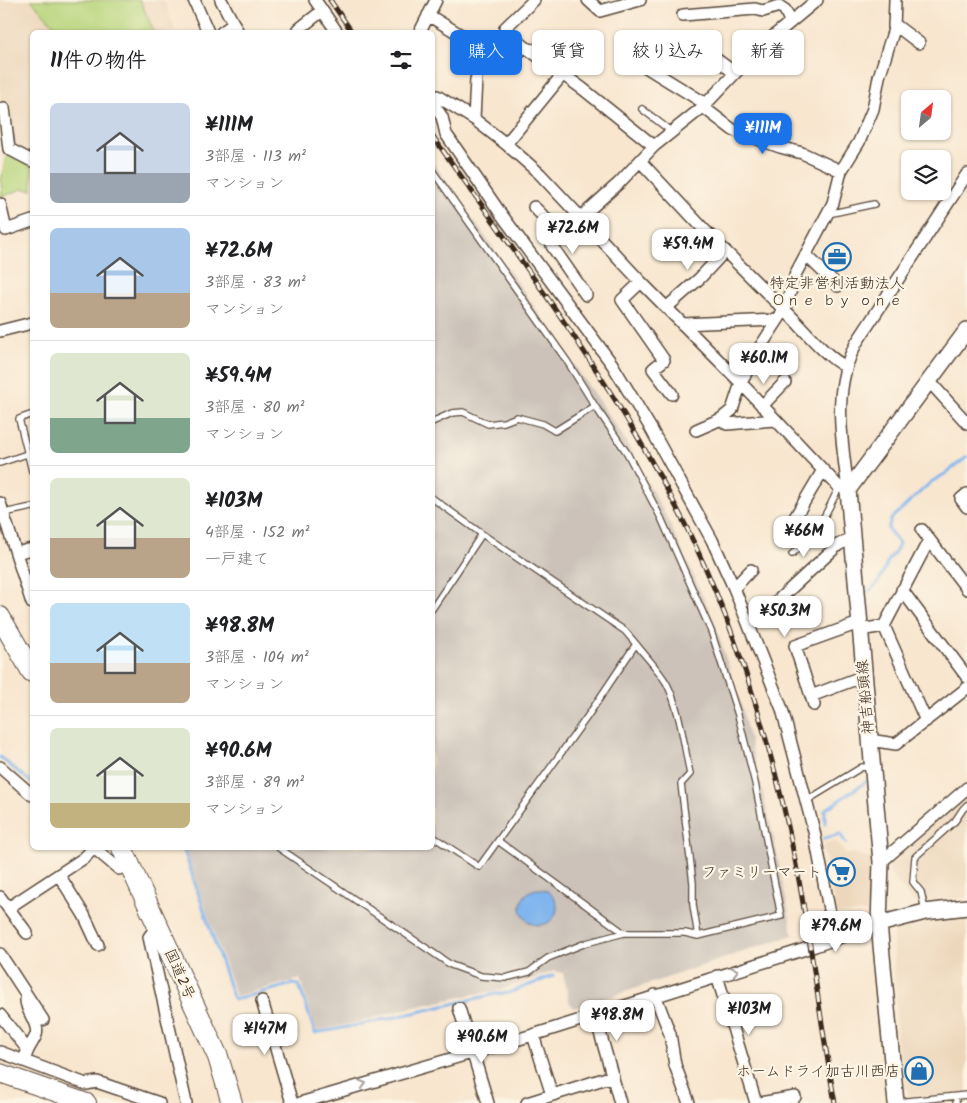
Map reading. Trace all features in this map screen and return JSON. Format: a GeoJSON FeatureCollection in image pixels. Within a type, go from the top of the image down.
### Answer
{"type":"FeatureCollection","features":[{"type":"Feature","properties":{"kind":"highway"},"geometry":{"type":"LineString","coordinates":[[1,620],[30,669]]}},
{"type":"Feature","properties":{"kind":"highway","name":"国道2号"},"geometry":{"type":"LineString","coordinates":[[126,856],[218,1056],[232,1103]]}},
{"type":"Feature","properties":{"kind":"main road"},"geometry":{"type":"LineString","coordinates":[[843,488],[929,381],[967,330]]}},
{"type":"Feature","properties":{"kind":"main road","name":"神吉船頭線"},"geometry":{"type":"LineString","coordinates":[[843,488],[852,538],[881,862],[879,924],[896,1102]]}},
{"type":"Feature","properties":{"kind":"main road"},"geometry":{"type":"LineString","coordinates":[[879,924],[925,912],[967,907]]}},
{"type":"Feature","properties":{"kind":"main road"},"geometry":{"type":"LineString","coordinates":[[0,1073],[87,1103]]}},
{"type":"Feature","properties":{"kind":"street"},"geometry":{"type":"LineString","coordinates":[[194,0],[207,30]]}},
{"type":"Feature","properties":{"kind":"street"},"geometry":{"type":"LineString","coordinates":[[221,0],[236,28]]}},
{"type":"Feature","properties":{"kind":"street"},"geometry":{"type":"LineString","coordinates":[[315,0],[336,30]]}},
{"type":"Feature","properties":{"kind":"street"},"geometry":{"type":"LineString","coordinates":[[421,30],[436,0]]}},
{"type":"Feature","properties":{"kind":"street"},"geometry":{"type":"LineString","coordinates":[[532,51],[506,33],[505,28],[534,0]]}},
{"type":"Feature","properties":{"kind":"street"},"geometry":{"type":"LineString","coordinates":[[588,0],[600,11],[640,0]]}},
{"type":"Feature","properties":{"kind":"street"},"geometry":{"type":"LineString","coordinates":[[780,30],[817,0]]}},
{"type":"Feature","properties":{"kind":"street"},"geometry":{"type":"LineString","coordinates":[[696,430],[721,419],[732,410],[741,383],[755,355],[785,309],[796,273],[828,214],[833,203],[841,171],[859,142],[873,108],[879,77],[894,24],[895,0]]}},
{"type":"Feature","properties":{"kind":"street"},"geometry":{"type":"LineString","coordinates":[[683,15],[755,9],[763,11],[779,6],[785,10],[790,21]]}},
{"type":"Feature","properties":{"kind":"street"},"geometry":{"type":"LineString","coordinates":[[299,29],[322,11]]}},
{"type":"Feature","properties":{"kind":"street"},"geometry":{"type":"LineString","coordinates":[[428,16],[452,30]]}},
{"type":"Feature","properties":{"kind":"street"},"geometry":{"type":"LineString","coordinates":[[894,24],[919,43]]}},
{"type":"Feature","properties":{"kind":"street"},"geometry":{"type":"LineString","coordinates":[[522,50],[525,46]]}},
{"type":"Feature","properties":{"kind":"street"},"geometry":{"type":"LineString","coordinates":[[506,144],[562,75]]}},
{"type":"Feature","properties":{"kind":"street"},"geometry":{"type":"LineString","coordinates":[[564,75],[654,146]]}},
{"type":"Feature","properties":{"kind":"street"},"geometry":{"type":"LineString","coordinates":[[657,75],[704,106],[734,130],[780,147],[802,152],[841,171]]}},
{"type":"Feature","properties":{"kind":"street"},"geometry":{"type":"LineString","coordinates":[[586,295],[552,246],[552,243],[560,233],[619,183],[654,146],[704,106],[733,75]]}},
{"type":"Feature","properties":{"kind":"street"},"geometry":{"type":"LineString","coordinates":[[474,119],[476,79]]}},
{"type":"Feature","properties":{"kind":"street"},"geometry":{"type":"LineString","coordinates":[[435,96],[474,119],[540,174],[666,308],[741,383],[823,470],[843,488]]}},
{"type":"Feature","properties":{"kind":"street"},"geometry":{"type":"LineString","coordinates":[[435,106],[442,117],[446,134],[501,214],[612,364],[682,483],[712,540],[734,588],[782,709],[806,801],[830,914],[834,925],[848,935]]}},
{"type":"Feature","properties":{"kind":"street"},"geometry":{"type":"LineString","coordinates":[[0,109],[4,108],[8,149],[30,160]]}},
{"type":"Feature","properties":{"kind":"street"},"geometry":{"type":"LineString","coordinates":[[640,161],[725,251],[824,350],[840,364],[846,366]]}},
{"type":"Feature","properties":{"kind":"street"},"geometry":{"type":"LineString","coordinates":[[843,488],[841,406],[842,383],[846,366],[857,342],[967,174]]}},
{"type":"Feature","properties":{"kind":"street"},"geometry":{"type":"LineString","coordinates":[[0,204],[6,230],[15,233],[30,222]]}},
{"type":"Feature","properties":{"kind":"street"},"geometry":{"type":"LineString","coordinates":[[534,207],[560,233]]}},
{"type":"Feature","properties":{"kind":"street"},"geometry":{"type":"LineString","coordinates":[[666,308],[700,278],[725,251]]}},
{"type":"Feature","properties":{"kind":"street"},"geometry":{"type":"LineString","coordinates":[[806,255],[838,286]]}},
{"type":"Feature","properties":{"kind":"street"},"geometry":{"type":"LineString","coordinates":[[641,282],[622,300],[629,319],[664,360],[653,369],[672,394]]}},
{"type":"Feature","properties":{"kind":"street"},"geometry":{"type":"LineString","coordinates":[[682,324],[777,320]]}},
{"type":"Feature","properties":{"kind":"street"},"geometry":{"type":"LineString","coordinates":[[0,331],[30,324]]}},
{"type":"Feature","properties":{"kind":"street"},"geometry":{"type":"LineString","coordinates":[[929,381],[967,423]]}},
{"type":"Feature","properties":{"kind":"street"},"geometry":{"type":"LineString","coordinates":[[762,406],[785,382]]}},
{"type":"Feature","properties":{"kind":"street"},"geometry":{"type":"LineString","coordinates":[[721,419],[727,424],[775,420]]}},
{"type":"Feature","properties":{"kind":"street"},"geometry":{"type":"LineString","coordinates":[[794,519],[823,470]]}},
{"type":"Feature","properties":{"kind":"street"},"geometry":{"type":"LineString","coordinates":[[967,494],[961,500],[967,507]]}},
{"type":"Feature","properties":{"kind":"street"},"geometry":{"type":"LineString","coordinates":[[2,508],[30,597]]}},
{"type":"Feature","properties":{"kind":"street"},"geometry":{"type":"LineString","coordinates":[[922,530],[967,589]]}},
{"type":"Feature","properties":{"kind":"street"},"geometry":{"type":"LineString","coordinates":[[774,604],[838,545],[852,538]]}},
{"type":"Feature","properties":{"kind":"street"},"geometry":{"type":"LineString","coordinates":[[884,626],[929,540]]}},
{"type":"Feature","properties":{"kind":"street"},"geometry":{"type":"LineString","coordinates":[[16,552],[30,549]]}},
{"type":"Feature","properties":{"kind":"street"},"geometry":{"type":"LineString","coordinates":[[734,588],[751,570]]}},
{"type":"Feature","properties":{"kind":"street"},"geometry":{"type":"LineString","coordinates":[[902,590],[967,677]]}},
{"type":"Feature","properties":{"kind":"street"},"geometry":{"type":"LineString","coordinates":[[864,676],[813,701],[795,646],[859,626],[884,626]]}},
{"type":"Feature","properties":{"kind":"street"},"geometry":{"type":"LineString","coordinates":[[884,626],[926,721]]}},
{"type":"Feature","properties":{"kind":"street"},"geometry":{"type":"LineString","coordinates":[[869,740],[896,744],[967,688]]}},
{"type":"Feature","properties":{"kind":"street"},"geometry":{"type":"LineString","coordinates":[[0,768],[30,793]]}},
{"type":"Feature","properties":{"kind":"street"},"geometry":{"type":"LineString","coordinates":[[881,862],[967,788]]}},
{"type":"Feature","properties":{"kind":"street"},"geometry":{"type":"LineString","coordinates":[[6,910],[84,858],[92,850]]}},
{"type":"Feature","properties":{"kind":"street"},"geometry":{"type":"LineString","coordinates":[[96,850],[119,869],[126,856]]}},
{"type":"Feature","properties":{"kind":"street"},"geometry":{"type":"LineString","coordinates":[[59,875],[84,915],[98,944]]}},
{"type":"Feature","properties":{"kind":"street"},"geometry":{"type":"LineString","coordinates":[[0,897],[6,910],[27,933]]}},
{"type":"Feature","properties":{"kind":"street"},"geometry":{"type":"LineString","coordinates":[[300,1103],[533,1035],[879,924]]}},
{"type":"Feature","properties":{"kind":"street"},"geometry":{"type":"LineString","coordinates":[[158,925],[149,937],[186,1103]]}},
{"type":"Feature","properties":{"kind":"street"},"geometry":{"type":"LineString","coordinates":[[0,954],[43,1020]]}},
{"type":"Feature","properties":{"kind":"street"},"geometry":{"type":"LineString","coordinates":[[717,976],[756,1103]]}},
{"type":"Feature","properties":{"kind":"street"},"geometry":{"type":"LineString","coordinates":[[26,994],[26,1004],[36,1028],[36,1035],[26,1056]]}},
{"type":"Feature","properties":{"kind":"street"},"geometry":{"type":"LineString","coordinates":[[655,995],[670,1034],[675,1065],[688,1103]]}},
{"type":"Feature","properties":{"kind":"street"},"geometry":{"type":"LineString","coordinates":[[262,1001],[292,1103]]}},
{"type":"Feature","properties":{"kind":"street"},"geometry":{"type":"LineString","coordinates":[[460,1008],[488,1103]]}},
{"type":"Feature","properties":{"kind":"street"},"geometry":{"type":"LineString","coordinates":[[0,1015],[26,1056]]}},
{"type":"Feature","properties":{"kind":"street"},"geometry":{"type":"LineString","coordinates":[[595,1015],[620,1103]]}},
{"type":"Feature","properties":{"kind":"street"},"geometry":{"type":"LineString","coordinates":[[533,1035],[552,1095]]}},
{"type":"Feature","properties":{"kind":"street"},"geometry":{"type":"LineString","coordinates":[[0,1052],[26,1056],[86,1084],[97,1082],[159,1103]]}},
{"type":"Feature","properties":{"kind":"street"},"geometry":{"type":"LineString","coordinates":[[527,1103],[613,1076]]}},
{"type":"Feature","properties":{"kind":"street"},"geometry":{"type":"LineString","coordinates":[[760,1103],[795,1097]]}},
{"type":"Feature","properties":{"kind":"lane"},"geometry":{"type":"LineString","coordinates":[[525,46],[532,46]]}},
{"type":"Feature","properties":{"kind":"lane"},"geometry":{"type":"LineString","coordinates":[[642,109],[672,132]]}},
{"type":"Feature","properties":{"kind":"lane"},"geometry":{"type":"LineString","coordinates":[[282,850],[451,965],[481,976],[505,978],[529,972],[548,958],[579,946],[624,933],[685,932],[698,936],[781,916],[755,783],[738,715],[711,630],[662,518],[627,453],[594,406],[567,362],[435,174]]}},
{"type":"Feature","properties":{"kind":"lane"},"geometry":{"type":"LineString","coordinates":[[828,214],[874,204]]}},
{"type":"Feature","properties":{"kind":"lane"},"geometry":{"type":"LineString","coordinates":[[435,421],[452,414],[464,412],[488,424],[504,422],[517,417],[543,424],[555,431],[594,406]]}},
{"type":"Feature","properties":{"kind":"lane"},"geometry":{"type":"LineString","coordinates":[[30,415],[19,420],[30,464]]}},
{"type":"Feature","properties":{"kind":"lane"},"geometry":{"type":"LineString","coordinates":[[0,463],[27,454]]}},
{"type":"Feature","properties":{"kind":"lane"},"geometry":{"type":"LineString","coordinates":[[792,554],[818,530],[843,488]]}},
{"type":"Feature","properties":{"kind":"lane"},"geometry":{"type":"LineString","coordinates":[[435,500],[625,631],[666,682],[672,695],[682,733],[690,774],[681,784],[693,883],[693,905],[698,936]]}},
{"type":"Feature","properties":{"kind":"lane"},"geometry":{"type":"LineString","coordinates":[[2,508],[30,507]]}},
{"type":"Feature","properties":{"kind":"lane"},"geometry":{"type":"LineString","coordinates":[[435,604],[482,534]]}},
{"type":"Feature","properties":{"kind":"lane"},"geometry":{"type":"LineString","coordinates":[[435,838],[479,867],[636,644]]}},
{"type":"Feature","properties":{"kind":"lane"},"geometry":{"type":"LineString","coordinates":[[806,801],[862,767],[872,768]]}},
{"type":"Feature","properties":{"kind":"lane"},"geometry":{"type":"LineString","coordinates":[[925,912],[921,892],[913,882],[915,857],[955,821],[962,809],[967,805]]}},
{"type":"Feature","properties":{"kind":"lane"},"geometry":{"type":"LineString","coordinates":[[498,841],[624,933]]}},
{"type":"Feature","properties":{"kind":"lane"},"geometry":{"type":"LineString","coordinates":[[896,1102],[931,1101],[967,1095]]}},
{"type":"Feature","properties":{"kind":"shaded area"},"geometry":{"type":"Polygon","coordinates":[[[0,0],[164,0],[175,30],[30,30],[30,158],[12,147],[10,108],[8,103],[0,104],[0,0]]]}},
{"type":"Feature","properties":{"kind":"shaded area"},"geometry":{"type":"Polygon","coordinates":[[[435,165],[622,435],[666,516],[714,621],[741,705],[774,839],[793,935],[573,1008],[569,1001],[563,973],[554,971],[500,990],[405,1009],[316,1031],[300,979],[236,996],[185,850],[435,850],[435,165]]]}},
{"type":"Feature","properties":{"kind":"shaded area"},"geometry":{"type":"Polygon","coordinates":[[[967,792],[967,897],[914,903],[886,869],[886,861],[967,792]]]}},
{"type":"Feature","properties":{"kind":"shaded area","name":"ファミリーマート"},"geometry":{"type":"Polygon","coordinates":[[[837,841],[846,855],[854,853],[874,860],[872,901],[865,912],[837,914],[823,846],[837,841]]]}},
{"type":"Feature","properties":{"kind":"shaded area"},"geometry":{"type":"Polygon","coordinates":[[[967,913],[967,1103],[910,1103],[897,1041],[893,934],[903,928],[901,923],[929,917],[967,913]]]}},
{"type":"Feature","properties":{"kind":"green space"},"geometry":{"type":"Polygon","coordinates":[[[31,0],[140,0],[153,30],[58,30],[31,0]]]}},
{"type":"Feature","properties":{"kind":"green space"},"geometry":{"type":"Polygon","coordinates":[[[7,150],[30,163],[30,190],[22,189],[2,197],[1,181],[7,150]]]}},
{"type":"Feature","properties":{"kind":"water"},"geometry":{"type":"Polygon","coordinates":[[[539,889],[551,895],[557,907],[551,919],[539,925],[527,919],[521,907],[527,895],[539,889]]]}},
{"type":"Feature","properties":{"kind":"waterway"},"geometry":{"type":"LineString","coordinates":[[864,593],[876,584],[898,546],[899,543],[888,529],[891,519],[931,482],[967,457]]}},
{"type":"Feature","properties":{"kind":"waterway"},"geometry":{"type":"LineString","coordinates":[[0,757],[30,781]]}},
{"type":"Feature","properties":{"kind":"waterway"},"geometry":{"type":"LineString","coordinates":[[825,824],[825,810],[867,781]]}},
{"type":"Feature","properties":{"kind":"waterway"},"geometry":{"type":"LineString","coordinates":[[823,839],[840,834],[846,843]]}},
{"type":"Feature","properties":{"kind":"waterway"},"geometry":{"type":"LineString","coordinates":[[184,850],[234,1000],[293,984],[299,985],[315,1033],[383,1020],[495,994],[508,993],[553,976]]}},
{"type":"Feature","properties":{"kind":"railway"},"geometry":{"type":"LineString","coordinates":[[330,0],[351,30]]}},
{"type":"Feature","properties":{"kind":"railway"},"geometry":{"type":"LineString","coordinates":[[435,139],[569,329],[621,409],[676,507],[718,597],[751,689],[785,813],[805,917],[835,1103]]}},
{"type":"Feature","properties":{"kind":"place","name":"特定非営利活動法人 Ｏｎｅ ｂｙ ｏｎｅ"},"geometry":{"type":"Point","coordinates":[837,257]}},
{"type":"Feature","properties":{"kind":"place","name":"ファミリーマート"},"geometry":{"type":"Point","coordinates":[841,872]}},
{"type":"Feature","properties":{"kind":"place","name":"ホームドライ加古川西店"},"geometry":{"type":"Point","coordinates":[919,1071]}}]}
